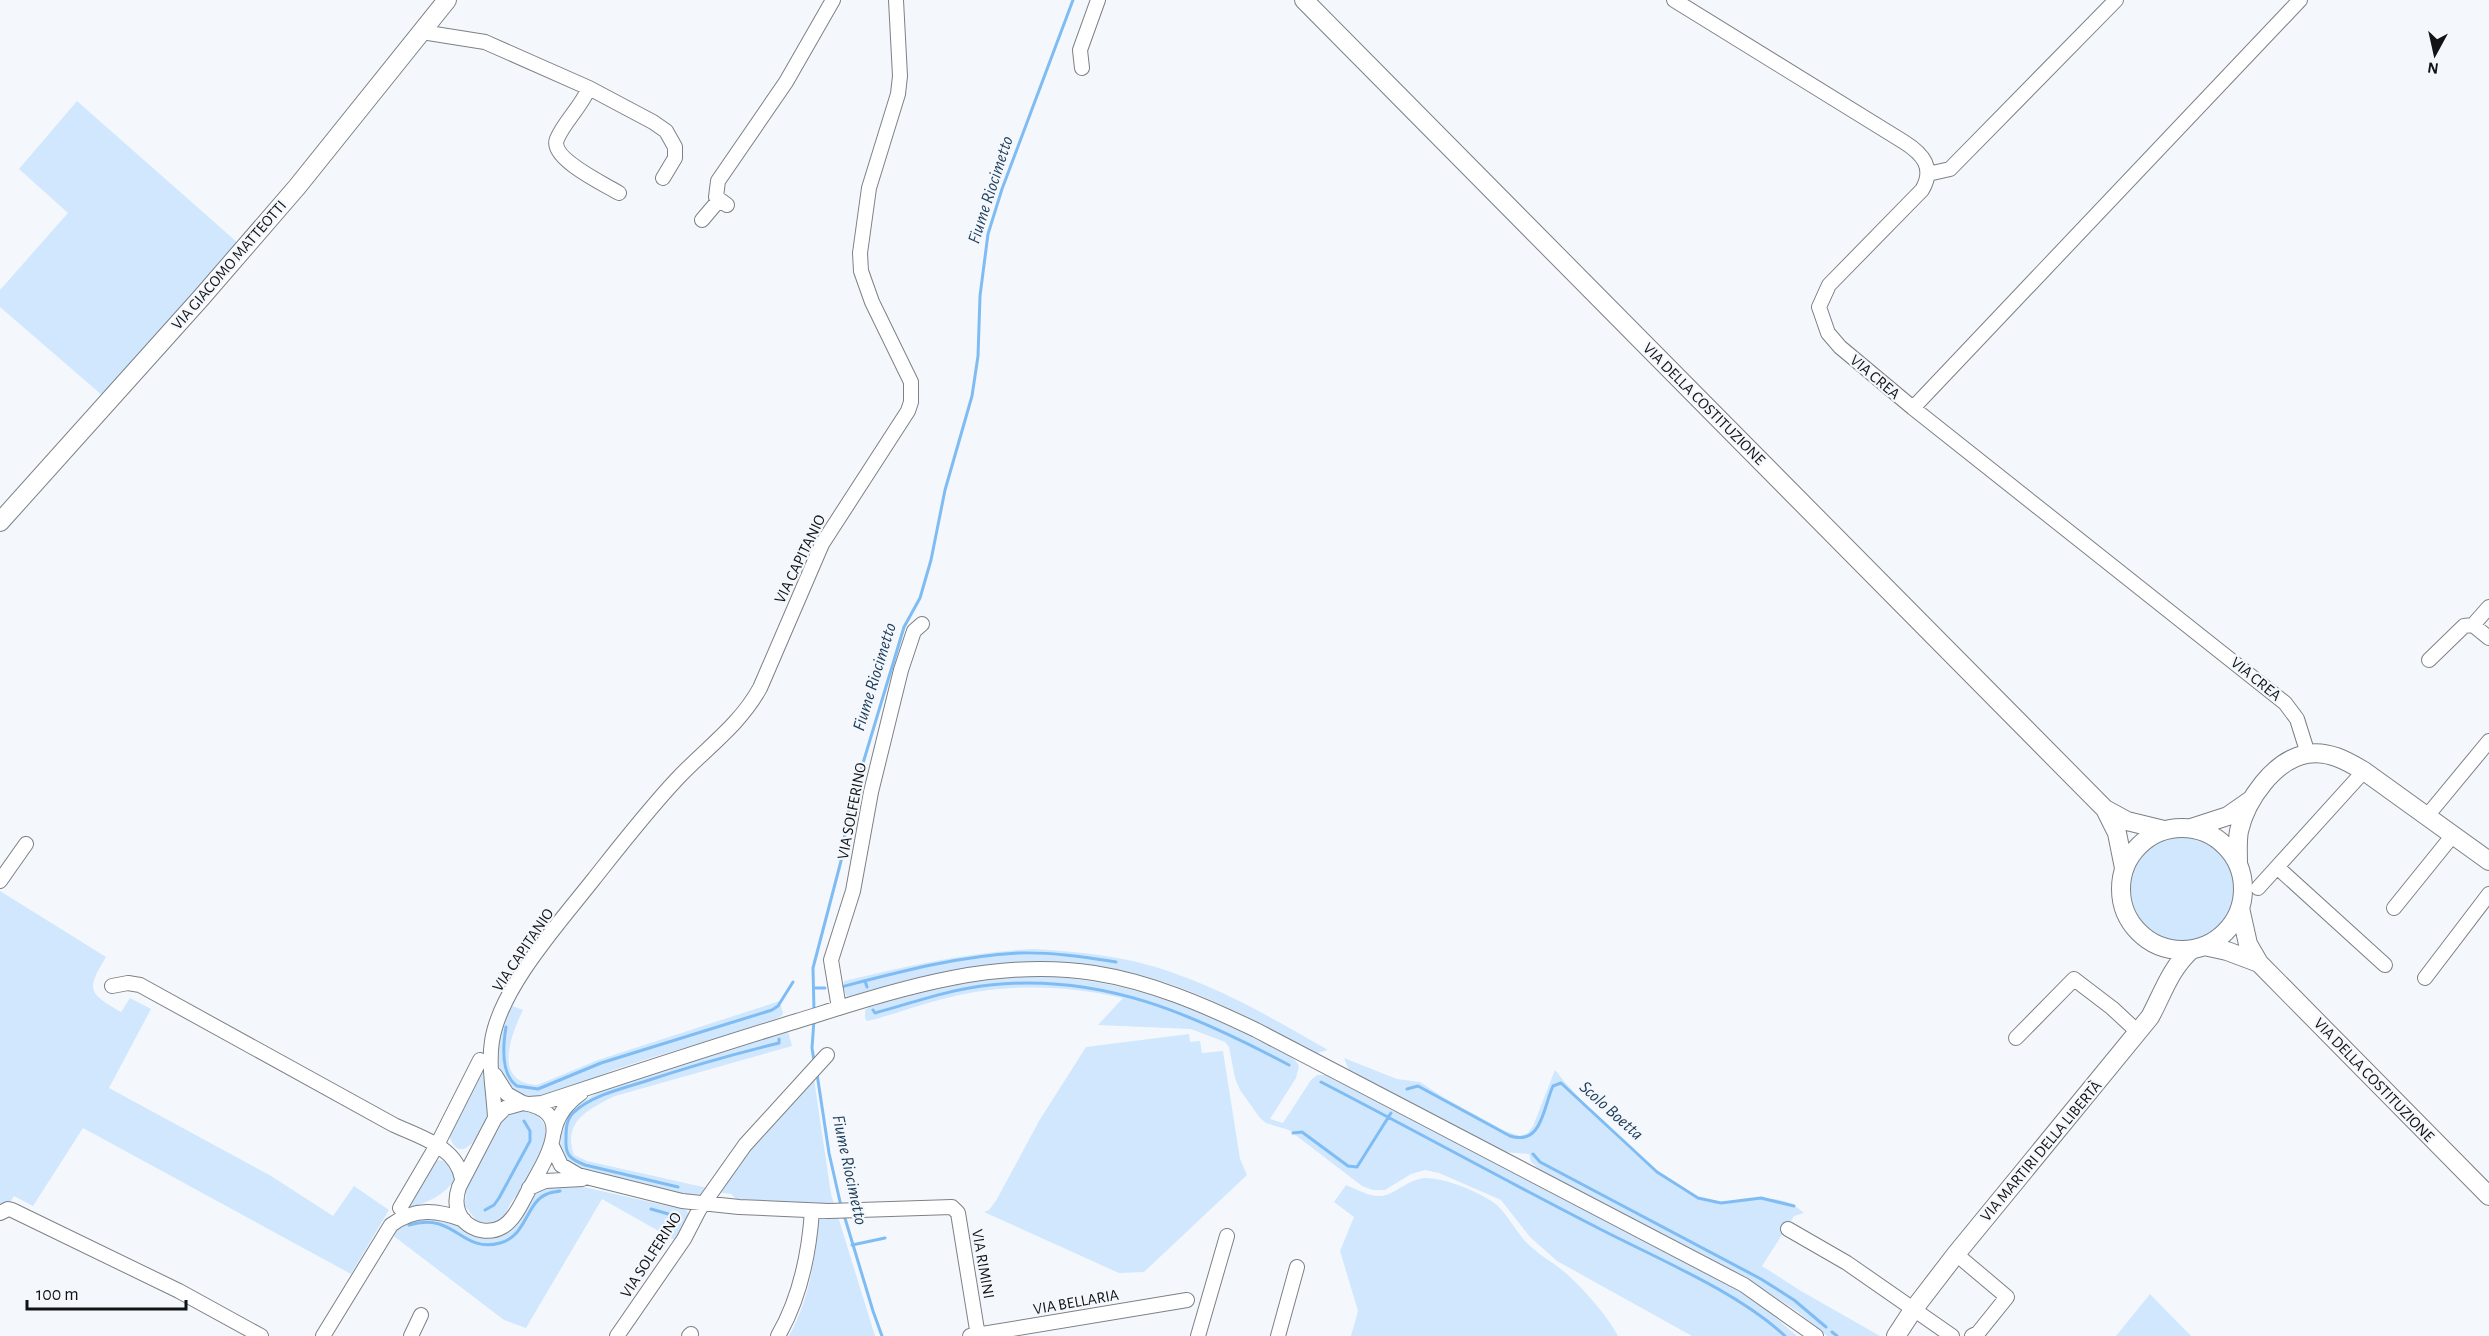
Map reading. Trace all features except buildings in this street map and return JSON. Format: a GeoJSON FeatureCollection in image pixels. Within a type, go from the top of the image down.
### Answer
{"type":"FeatureCollection","features":[{"type":"Feature","properties":{"kind":"main road","name":"VIA GIACOMO MATTEOTTI"},"geometry":{"type":"LineString","coordinates":[[0,522],[284,203],[447,0]]}},
{"type":"Feature","properties":{"kind":"main road","name":"VIA DELLA COSTITUZIONE"},"geometry":{"type":"LineString","coordinates":[[1304,0],[2104,809],[2117,833],[2124,868]]}},
{"type":"Feature","properties":{"kind":"main road"},"geometry":{"type":"LineString","coordinates":[[2163,988],[2163,971],[2159,958],[2150,941],[2132,925],[2125,911],[2121,892],[2124,868],[2140,844],[2164,830],[2191,828],[2228,816],[2252,799],[2283,764],[2308,754],[2320,754],[2344,760],[2364,771],[2489,861]]}},
{"type":"Feature","properties":{"kind":"main road"},"geometry":{"type":"LineString","coordinates":[[2150,941],[2172,949],[2198,948],[2228,929],[2240,908],[2243,890],[2238,864],[2239,833],[2252,799]]}},
{"type":"Feature","properties":{"kind":"main road","name":"VIA DELLA COSTITUZIONE"},"geometry":{"type":"LineString","coordinates":[[2104,809],[2127,821],[2164,830]]}},
{"type":"Feature","properties":{"kind":"main road"},"geometry":{"type":"LineString","coordinates":[[2191,828],[2218,839],[2238,864]]}},
{"type":"Feature","properties":{"kind":"main road","name":"VIA DELLA COSTITUZIONE"},"geometry":{"type":"LineString","coordinates":[[2240,908],[2248,944],[2259,963],[2489,1196]]}},
{"type":"Feature","properties":{"kind":"main road","name":"VIA DELLA COSTITUZIONE"},"geometry":{"type":"LineString","coordinates":[[2198,948],[2227,951],[2259,963]]}},
{"type":"Feature","properties":{"kind":"main road","name":"VIA MARTIRI DELLA LIBERTÀ"},"geometry":{"type":"LineString","coordinates":[[1896,1336],[1956,1254],[2138,1032],[2157,1005],[2163,988],[2179,960],[2198,948]]}},
{"type":"Feature","properties":{"kind":"street"},"geometry":{"type":"LineString","coordinates":[[702,220],[723,203],[715,190],[718,181],[786,82],[833,0]]}},
{"type":"Feature","properties":{"kind":"street","name":"VIA CAPITANIO"},"geometry":{"type":"LineString","coordinates":[[495,1118],[492,1042],[496,1025],[516,984],[574,905],[645,815],[683,772],[747,710],[760,688],[822,544],[908,411],[911,402],[911,382],[866,289],[861,271],[860,253],[869,188],[898,94],[900,76],[896,0]]}},
{"type":"Feature","properties":{"kind":"street"},"geometry":{"type":"LineString","coordinates":[[1082,68],[1080,50],[1098,0]]}},
{"type":"Feature","properties":{"kind":"street"},"geometry":{"type":"LineString","coordinates":[[1674,0],[1917,151],[1925,160],[1928,174],[1950,169],[2116,0]]}},
{"type":"Feature","properties":{"kind":"street"},"geometry":{"type":"LineString","coordinates":[[1913,408],[2300,0]]}},
{"type":"Feature","properties":{"kind":"street"},"geometry":{"type":"LineString","coordinates":[[422,32],[485,42],[589,88],[666,131],[675,147],[675,158],[663,178]]}},
{"type":"Feature","properties":{"kind":"street"},"geometry":{"type":"LineString","coordinates":[[589,88],[582,104],[559,135],[556,148],[560,156],[619,193]]}},
{"type":"Feature","properties":{"kind":"street","name":"VIA CREA"},"geometry":{"type":"LineString","coordinates":[[1928,174],[1922,190],[1913,201],[1829,285],[1819,307],[1828,333],[1840,348],[1913,408],[2285,703],[2297,719],[2308,754]]}},
{"type":"Feature","properties":{"kind":"street"},"geometry":{"type":"LineString","coordinates":[[2429,660],[2464,626],[2473,625],[2489,607]]}},
{"type":"Feature","properties":{"kind":"street","name":"VIA SOLFERINO"},"geometry":{"type":"LineString","coordinates":[[839,1008],[831,960],[853,891],[871,792],[901,670],[914,631],[922,624]]}},
{"type":"Feature","properties":{"kind":"street"},"geometry":{"type":"LineString","coordinates":[[2473,625],[2489,638]]}},
{"type":"Feature","properties":{"kind":"street"},"geometry":{"type":"LineString","coordinates":[[2427,816],[2489,741]]}},
{"type":"Feature","properties":{"kind":"street"},"geometry":{"type":"LineString","coordinates":[[2258,888],[2364,771]]}},
{"type":"Feature","properties":{"kind":"street"},"geometry":{"type":"LineString","coordinates":[[2394,908],[2453,835]]}},
{"type":"Feature","properties":{"kind":"street"},"geometry":{"type":"LineString","coordinates":[[0,881],[26,844]]}},
{"type":"Feature","properties":{"kind":"street"},"geometry":{"type":"LineString","coordinates":[[2277,867],[2385,965]]}},
{"type":"Feature","properties":{"kind":"street"},"geometry":{"type":"LineString","coordinates":[[2425,978],[2489,894]]}},
{"type":"Feature","properties":{"kind":"street"},"geometry":{"type":"LineString","coordinates":[[464,1221],[456,1203],[462,1179],[495,1118],[505,1108],[542,1103],[592,1085],[825,1012],[947,978],[1014,969],[1093,973],[1161,989],[1224,1014],[1744,1285],[1816,1336]]}},
{"type":"Feature","properties":{"kind":"street"},"geometry":{"type":"LineString","coordinates":[[2016,1038],[2074,980],[2112,1008],[2138,1032]]}},
{"type":"Feature","properties":{"kind":"street"},"geometry":{"type":"LineString","coordinates":[[112,986],[128,983],[140,985],[394,1125],[441,1148],[462,1154],[478,1149]]}},
{"type":"Feature","properties":{"kind":"street","name":"VIA SOLFERINO"},"geometry":{"type":"LineString","coordinates":[[617,1336],[684,1239],[703,1204],[745,1145],[827,1055]]}},
{"type":"Feature","properties":{"kind":"street"},"geometry":{"type":"LineString","coordinates":[[400,1208],[441,1148],[480,1060]]}},
{"type":"Feature","properties":{"kind":"street"},"geometry":{"type":"LineString","coordinates":[[492,1071],[502,1089],[514,1099],[545,1113],[554,1132]]}},
{"type":"Feature","properties":{"kind":"street"},"geometry":{"type":"LineString","coordinates":[[324,1336],[391,1225],[406,1216],[421,1211],[437,1212],[464,1221],[481,1230],[501,1227],[514,1216],[552,1146],[555,1123],[564,1109],[592,1085]]}},
{"type":"Feature","properties":{"kind":"street"},"geometry":{"type":"LineString","coordinates":[[552,1146],[561,1165],[590,1180]]}},
{"type":"Feature","properties":{"kind":"street"},"geometry":{"type":"LineString","coordinates":[[441,1148],[460,1169],[462,1179]]}},
{"type":"Feature","properties":{"kind":"street"},"geometry":{"type":"LineString","coordinates":[[530,1188],[545,1180],[590,1180],[664,1198],[703,1204],[812,1211],[800,1286],[789,1316],[778,1336]]}},
{"type":"Feature","properties":{"kind":"street","name":"VIA RIMINI"},"geometry":{"type":"LineString","coordinates":[[812,1211],[855,1212],[952,1208],[958,1213],[976,1336]]}},
{"type":"Feature","properties":{"kind":"street"},"geometry":{"type":"LineString","coordinates":[[2,1212],[12,1210],[152,1277],[261,1336]]}},
{"type":"Feature","properties":{"kind":"street"},"geometry":{"type":"LineString","coordinates":[[1788,1229],[1847,1263],[1952,1336]]}},
{"type":"Feature","properties":{"kind":"street"},"geometry":{"type":"LineString","coordinates":[[1198,1336],[1227,1236]]}},
{"type":"Feature","properties":{"kind":"street"},"geometry":{"type":"LineString","coordinates":[[1956,1254],[2007,1297],[1978,1333],[1972,1336]]}},
{"type":"Feature","properties":{"kind":"street"},"geometry":{"type":"LineString","coordinates":[[1278,1336],[1296,1267]]}},
{"type":"Feature","properties":{"kind":"street","name":"VIA BELLARIA"},"geometry":{"type":"LineString","coordinates":[[976,1336],[1186,1300]]}},
{"type":"Feature","properties":{"kind":"street"},"geometry":{"type":"LineString","coordinates":[[411,1336],[421,1315]]}},
{"type":"Feature","properties":{"kind":"street"},"geometry":{"type":"LineString","coordinates":[[1788,1316],[1804,1336]]}},
{"type":"Feature","properties":{"kind":"shaded area"},"geometry":{"type":"Polygon","coordinates":[[[77,101],[238,243],[103,396],[0,307],[0,290],[68,213],[19,169],[77,101]]]}},
{"type":"Feature","properties":{"kind":"shaded area"},"geometry":{"type":"Polygon","coordinates":[[[2183,837],[2203,841],[2220,852],[2231,869],[2235,889],[2231,909],[2220,926],[2203,937],[2183,941],[2163,937],[2146,926],[2135,909],[2131,889],[2135,869],[2146,852],[2163,841],[2183,837]]]}},
{"type":"Feature","properties":{"kind":"shaded area"},"geometry":{"type":"Polygon","coordinates":[[[0,891],[106,957],[93,984],[96,995],[102,1000],[121,1012],[130,998],[151,1009],[109,1088],[271,1176],[333,1216],[354,1186],[389,1210],[351,1274],[83,1128],[33,1206],[14,1196],[3,1214],[0,1213],[0,891]]]}},
{"type":"Feature","properties":{"kind":"shaded area"},"geometry":{"type":"Polygon","coordinates":[[[1033,949],[1111,957],[1163,969],[1236,999],[1328,1050],[1317,1053],[1194,993],[1149,978],[1105,968],[1062,963],[1020,963],[936,974],[847,997],[843,989],[844,981],[914,965],[961,956],[1033,949]]]}},
{"type":"Feature","properties":{"kind":"shaded area"},"geometry":{"type":"Polygon","coordinates":[[[1035,976],[1095,982],[1124,988],[1179,1005],[1234,1028],[1288,1055],[1299,1066],[1296,1078],[1270,1119],[1283,1123],[1311,1080],[1317,1075],[1325,1075],[1738,1291],[1761,1305],[1797,1336],[1692,1336],[1557,1261],[1530,1237],[1501,1200],[1439,1173],[1425,1170],[1411,1174],[1385,1190],[1373,1190],[1362,1186],[1289,1130],[1266,1123],[1260,1118],[1240,1090],[1235,1078],[1229,1047],[1225,1042],[1191,1029],[1098,1025],[1123,998],[1057,988],[1013,988],[969,993],[867,1021],[865,1018],[865,1010],[869,1007],[910,995],[971,982],[1035,976]]]}},
{"type":"Feature","properties":{"kind":"shaded area"},"geometry":{"type":"Polygon","coordinates":[[[780,1001],[783,1014],[780,1017],[614,1070],[545,1097],[523,1097],[517,1094],[509,1086],[499,1067],[497,1046],[510,1005],[523,1010],[510,1044],[510,1067],[514,1076],[523,1082],[537,1085],[598,1060],[780,1001]]]}},
{"type":"Feature","properties":{"kind":"shaded area"},"geometry":{"type":"Polygon","coordinates":[[[788,1031],[792,1046],[615,1096],[587,1111],[575,1125],[571,1143],[574,1155],[587,1161],[712,1189],[705,1195],[686,1194],[636,1183],[576,1168],[566,1162],[560,1149],[562,1121],[573,1107],[606,1088],[788,1031]]]}},
{"type":"Feature","properties":{"kind":"shaded area"},"geometry":{"type":"Polygon","coordinates":[[[1189,1034],[1190,1042],[1200,1041],[1202,1053],[1223,1051],[1240,1159],[1247,1175],[1144,1272],[1119,1273],[984,1212],[989,1210],[997,1199],[1039,1121],[1086,1047],[1189,1034]]]}},
{"type":"Feature","properties":{"kind":"shaded area"},"geometry":{"type":"Polygon","coordinates":[[[485,1057],[490,1095],[489,1115],[477,1138],[465,1148],[459,1149],[453,1144],[449,1134],[485,1057]]]}},
{"type":"Feature","properties":{"kind":"shaded area"},"geometry":{"type":"Polygon","coordinates":[[[1344,1058],[1397,1079],[1420,1082],[1505,1131],[1520,1136],[1528,1133],[1533,1126],[1555,1070],[1624,1143],[1685,1192],[1716,1203],[1780,1200],[1792,1204],[1804,1213],[1794,1216],[1762,1266],[1880,1336],[1827,1336],[1798,1312],[1751,1281],[1540,1170],[1531,1162],[1529,1154],[1503,1152],[1349,1070],[1344,1058]]]}},
{"type":"Feature","properties":{"kind":"shaded area"},"geometry":{"type":"Polygon","coordinates":[[[814,1079],[831,1194],[875,1336],[789,1336],[808,1288],[821,1203],[736,1199],[731,1194],[717,1192],[739,1156],[814,1079]]]}},
{"type":"Feature","properties":{"kind":"shaded area"},"geometry":{"type":"Polygon","coordinates":[[[521,1111],[536,1115],[544,1123],[543,1147],[530,1174],[504,1216],[495,1223],[476,1220],[465,1206],[466,1188],[501,1124],[509,1115],[521,1111]]]}},
{"type":"Feature","properties":{"kind":"shaded area"},"geometry":{"type":"Polygon","coordinates":[[[438,1160],[450,1162],[457,1174],[454,1181],[443,1193],[406,1209],[432,1164],[438,1160]]]}},
{"type":"Feature","properties":{"kind":"shaded area"},"geometry":{"type":"Polygon","coordinates":[[[1424,1178],[1441,1180],[1469,1189],[1498,1206],[1535,1251],[1568,1275],[1589,1296],[1618,1336],[1351,1336],[1358,1311],[1340,1251],[1354,1217],[1334,1202],[1346,1185],[1381,1196],[1424,1178]]]}},
{"type":"Feature","properties":{"kind":"shaded area"},"geometry":{"type":"Polygon","coordinates":[[[547,1186],[579,1186],[686,1210],[691,1217],[678,1242],[602,1199],[526,1328],[504,1320],[391,1234],[396,1228],[410,1220],[434,1217],[456,1222],[481,1238],[496,1237],[513,1228],[533,1197],[547,1186]]]}},
{"type":"Feature","properties":{"kind":"shaded area"},"geometry":{"type":"Polygon","coordinates":[[[2150,1294],[2191,1336],[2116,1336],[2150,1294]]]}},
{"type":"Feature","properties":{"kind":"waterway","name":"Fiume Riocimetto"},"geometry":{"type":"LineString","coordinates":[[814,1011],[813,968],[841,861],[848,813],[904,627],[920,598],[931,560],[945,490],[972,396],[978,356],[980,296],[988,234],[1002,189],[1073,0]]}},
{"type":"Feature","properties":{"kind":"waterway"},"geometry":{"type":"LineString","coordinates":[[841,987],[974,957],[1043,953],[1116,962]]}},
{"type":"Feature","properties":{"kind":"waterway"},"geometry":{"type":"LineString","coordinates":[[865,981],[867,987]]}},
{"type":"Feature","properties":{"kind":"waterway"},"geometry":{"type":"LineString","coordinates":[[506,1027],[504,1059],[508,1074],[517,1086],[538,1089],[601,1063],[772,1010],[778,1006],[793,982]]}},
{"type":"Feature","properties":{"kind":"waterway"},"geometry":{"type":"LineString","coordinates":[[873,1010],[875,1013],[946,993],[990,985],[1031,983],[1070,985],[1145,1001],[1181,1014],[1217,1029],[1289,1065]]}},
{"type":"Feature","properties":{"kind":"waterway"},"geometry":{"type":"LineString","coordinates":[[814,988],[825,988]]}},
{"type":"Feature","properties":{"kind":"waterway","name":"Fiume Riocimetto"},"geometry":{"type":"LineString","coordinates":[[814,1020],[812,1048],[814,1061]]}},
{"type":"Feature","properties":{"kind":"waterway"},"geometry":{"type":"LineString","coordinates":[[678,1187],[576,1161],[568,1153],[566,1144],[569,1119],[580,1107],[606,1094],[694,1066],[779,1043],[779,1039]]}},
{"type":"Feature","properties":{"kind":"waterway","name":"Fiume Riocimetto"},"geometry":{"type":"LineString","coordinates":[[817,1074],[829,1153],[841,1206]]}},
{"type":"Feature","properties":{"kind":"waterway"},"geometry":{"type":"LineString","coordinates":[[1321,1082],[1565,1211],[1697,1277],[1744,1305],[1785,1336]]}},
{"type":"Feature","properties":{"kind":"waterway","name":"Scolo Boetta"},"geometry":{"type":"LineString","coordinates":[[1407,1089],[1418,1086],[1510,1136],[1521,1138],[1529,1136],[1535,1130],[1540,1123],[1553,1086],[1561,1083],[1657,1172],[1698,1198],[1721,1203],[1761,1198],[1794,1206]]}},
{"type":"Feature","properties":{"kind":"waterway","name":"Scolo Boetta"},"geometry":{"type":"LineString","coordinates":[[1293,1133],[1302,1132],[1348,1166],[1357,1167],[1391,1113]]}},
{"type":"Feature","properties":{"kind":"waterway"},"geometry":{"type":"LineString","coordinates":[[485,1210],[494,1205],[499,1198],[530,1141],[530,1131],[524,1121]]}},
{"type":"Feature","properties":{"kind":"waterway"},"geometry":{"type":"LineString","coordinates":[[1533,1154],[1540,1162],[1761,1279],[1794,1300],[1826,1327]]}},
{"type":"Feature","properties":{"kind":"waterway"},"geometry":{"type":"LineString","coordinates":[[409,1225],[425,1222],[437,1223],[476,1243],[487,1245],[500,1243],[516,1234],[540,1198],[560,1191]]}},
{"type":"Feature","properties":{"kind":"waterway"},"geometry":{"type":"LineString","coordinates":[[651,1209],[679,1217]]}},
{"type":"Feature","properties":{"kind":"waterway","name":"Fiume Riocimetto"},"geometry":{"type":"LineString","coordinates":[[844,1215],[882,1336]]}},
{"type":"Feature","properties":{"kind":"waterway","name":"Scolo Boetta"},"geometry":{"type":"LineString","coordinates":[[852,1245],[885,1238]]}},
{"type":"Feature","properties":{"kind":"waterway"},"geometry":{"type":"LineString","coordinates":[[1832,1332],[1837,1336]]}}]}
